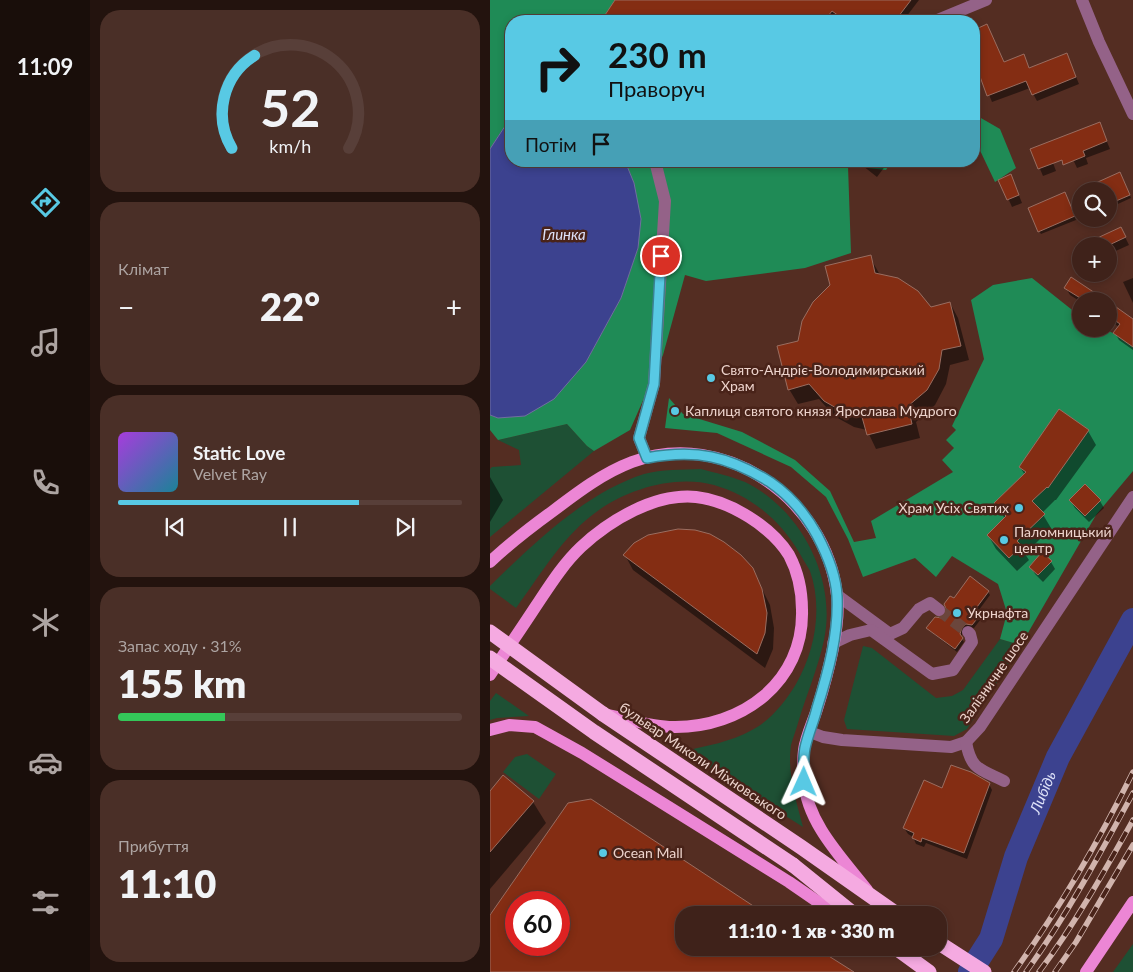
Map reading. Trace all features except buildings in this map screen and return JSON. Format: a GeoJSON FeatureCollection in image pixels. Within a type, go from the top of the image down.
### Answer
{"type":"FeatureCollection","features":[{"type":"Feature","properties":{"kind":"highway","name":"бульвар Миколи Міхновського"},"geometry":{"type":"LineString","coordinates":[[490,632],[603,714],[802,847],[886,906]]}},
{"type":"Feature","properties":{"kind":"highway"},"geometry":{"type":"LineString","coordinates":[[490,658],[594,732],[793,865],[844,906]]}},
{"type":"Feature","properties":{"kind":"highway"},"geometry":{"type":"LineString","coordinates":[[947,948],[984,972]]}},
{"type":"Feature","properties":{"kind":"highway"},"geometry":{"type":"LineString","coordinates":[[907,956],[924,969]]}},
{"type":"Feature","properties":{"kind":"main road"},"geometry":{"type":"LineString","coordinates":[[490,562],[509,544],[608,472],[647,458],[670,454],[699,454],[724,460],[754,472],[777,487],[798,507],[814,529],[826,551],[837,595],[833,643],[826,676],[804,749],[804,782],[811,810],[828,840],[873,897]]}},
{"type":"Feature","properties":{"kind":"main road"},"geometry":{"type":"LineString","coordinates":[[490,675],[563,565],[603,529],[625,516],[648,505],[672,498],[696,497],[718,502],[739,510],[759,523],[776,538],[789,556],[798,576],[802,596],[803,618],[800,639],[793,658],[771,690],[741,712],[708,724],[672,728],[603,714]]}},
{"type":"Feature","properties":{"kind":"main road"},"geometry":{"type":"LineString","coordinates":[[490,730],[509,725],[535,727],[582,753],[781,877],[824,906]]}},
{"type":"Feature","properties":{"kind":"main road"},"geometry":{"type":"LineString","coordinates":[[1086,972],[1133,902]]}},
{"type":"Feature","properties":{"kind":"street"},"geometry":{"type":"LineString","coordinates":[[950,15],[986,0]]}},
{"type":"Feature","properties":{"kind":"street"},"geometry":{"type":"LineString","coordinates":[[1082,0],[1099,42],[1133,114]]}},
{"type":"Feature","properties":{"kind":"street"},"geometry":{"type":"LineString","coordinates":[[647,458],[639,438],[654,384],[665,201],[656,167]]}},
{"type":"Feature","properties":{"kind":"street","name":"Залізничне шосе"},"geometry":{"type":"LineString","coordinates":[[810,732],[823,737],[842,740],[950,747],[966,742],[980,727],[1133,497]]}},
{"type":"Feature","properties":{"kind":"street"},"geometry":{"type":"LineString","coordinates":[[837,595],[890,634],[903,628],[919,609],[930,603],[939,610]]}},
{"type":"Feature","properties":{"kind":"street"},"geometry":{"type":"LineString","coordinates":[[833,643],[850,635],[871,630],[932,674],[952,670],[972,642],[968,632]]}},
{"type":"Feature","properties":{"kind":"street"},"geometry":{"type":"LineString","coordinates":[[966,742],[969,756],[976,767],[1004,781]]}},
{"type":"Feature","properties":{"kind":"green space"},"geometry":{"type":"Polygon","coordinates":[[[490,0],[615,0],[605,15],[505,15],[505,126],[490,149],[490,0]]]}},
{"type":"Feature","properties":{"kind":"green space"},"geometry":{"type":"Polygon","coordinates":[[[980,117],[1000,129],[1016,168],[995,182],[980,150],[980,117]]]}},
{"type":"Feature","properties":{"kind":"green space"},"geometry":{"type":"Polygon","coordinates":[[[627,167],[848,167],[851,253],[805,268],[706,281],[685,275],[663,355],[630,430],[594,451],[567,424],[498,440],[490,430],[490,415],[498,418],[586,362],[621,298],[638,248],[634,183],[627,167]]]}},
{"type":"Feature","properties":{"kind":"green space"},"geometry":{"type":"Polygon","coordinates":[[[858,167],[888,167],[886,170],[858,167]]]}},
{"type":"Feature","properties":{"kind":"green space"},"geometry":{"type":"Polygon","coordinates":[[[1032,278],[1072,310],[1072,337],[1117,337],[1117,335],[1133,342],[1133,471],[1096,515],[1021,645],[1000,639],[1007,613],[998,584],[952,556],[936,577],[915,558],[863,577],[848,539],[826,497],[791,467],[717,433],[665,428],[669,398],[683,414],[742,432],[795,460],[830,491],[854,542],[876,538],[871,521],[953,472],[942,460],[954,448],[946,440],[956,430],[952,426],[984,359],[971,300],[993,285],[1032,278]]]}},
{"type":"Feature","properties":{"kind":"green space"},"geometry":{"type":"Polygon","coordinates":[[[567,424],[594,451],[490,537],[490,469],[492,467],[521,465],[519,450],[498,440],[567,424]]]}},
{"type":"Feature","properties":{"kind":"green space"},"geometry":{"type":"Polygon","coordinates":[[[701,469],[745,482],[765,494],[783,509],[798,528],[810,548],[819,570],[825,593],[827,617],[824,640],[791,745],[790,755],[793,786],[803,827],[683,751],[735,738],[759,726],[782,704],[796,684],[808,658],[815,629],[816,614],[814,585],[810,571],[784,531],[764,511],[728,490],[699,482],[669,483],[639,490],[612,502],[586,520],[554,555],[516,608],[490,589],[490,586],[542,537],[561,521],[601,494],[622,483],[651,472],[701,469]]]}},
{"type":"Feature","properties":{"kind":"green space"},"geometry":{"type":"Polygon","coordinates":[[[1000,639],[1021,645],[967,729],[954,736],[847,729],[844,720],[863,646],[872,648],[936,698],[952,696],[963,690],[1000,639]]]}},
{"type":"Feature","properties":{"kind":"green space"},"geometry":{"type":"Polygon","coordinates":[[[496,693],[529,716],[490,720],[490,701],[496,693]]]}},
{"type":"Feature","properties":{"kind":"green space"},"geometry":{"type":"Polygon","coordinates":[[[527,754],[556,774],[539,799],[503,772],[515,757],[527,754]]]}},
{"type":"Feature","properties":{"kind":"green space"},"geometry":{"type":"Polygon","coordinates":[[[1133,944],[1133,972],[1113,972],[1133,944]]]}},
{"type":"Feature","properties":{"kind":"water","name":"Глинка"},"geometry":{"type":"Polygon","coordinates":[[[505,126],[505,167],[627,167],[634,183],[641,219],[638,248],[621,298],[586,362],[554,399],[525,416],[498,418],[490,415],[490,149],[505,126]]]}},
{"type":"Feature","properties":{"kind":"waterway","name":"Либідь"},"geometry":{"type":"LineString","coordinates":[[970,972],[991,939],[1016,857],[1058,757],[1133,620]]}},
{"type":"Feature","properties":{"kind":"tunnel"},"geometry":{"type":"LineString","coordinates":[[939,610],[968,632]]}},
{"type":"Feature","properties":{"kind":"railway"},"geometry":{"type":"LineString","coordinates":[[1014,972],[1078,874],[1133,772]]}},
{"type":"Feature","properties":{"kind":"railway"},"geometry":{"type":"LineString","coordinates":[[1026,972],[1069,906],[1133,793]]}},
{"type":"Feature","properties":{"kind":"railway"},"geometry":{"type":"LineString","coordinates":[[1039,972],[1077,917],[1133,820]]}},
{"type":"Feature","properties":{"kind":"railway"},"geometry":{"type":"LineString","coordinates":[[1055,972],[1076,942],[1133,845]]}},
{"type":"Feature","properties":{"kind":"place","name":"Свято-Андріє-Володимирський Храм"},"geometry":{"type":"Point","coordinates":[711,378]}},
{"type":"Feature","properties":{"kind":"place","name":"Каплиця святого князя Ярослава Мудрого"},"geometry":{"type":"Point","coordinates":[675,411]}},
{"type":"Feature","properties":{"kind":"place","name":"Храм Усіх Святих"},"geometry":{"type":"Point","coordinates":[1019,508]}},
{"type":"Feature","properties":{"kind":"place","name":"Паломницький центр"},"geometry":{"type":"Point","coordinates":[1004,540]}},
{"type":"Feature","properties":{"kind":"place","name":"Укрнафта"},"geometry":{"type":"Point","coordinates":[957,613]}},
{"type":"Feature","properties":{"kind":"place","name":"Ocean Mall"},"geometry":{"type":"Point","coordinates":[603,853]}},
{"type":"Feature","properties":{"kind":"route"},"geometry":{"type":"LineString","coordinates":[[661,256],[654,384],[639,438],[647,458],[670,454],[699,454],[724,460],[754,472],[777,487],[798,507],[814,529],[826,551],[832,572],[837,595],[833,643],[818,708],[804,749],[804,782]]}}]}
